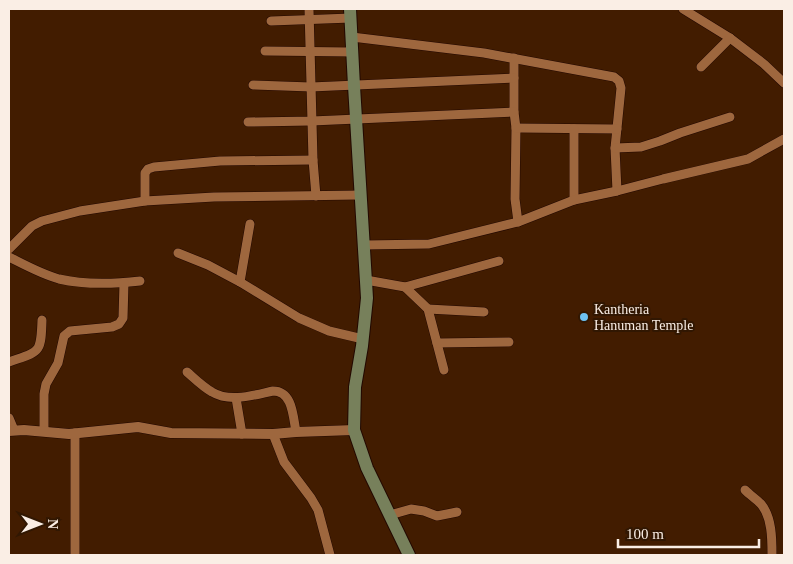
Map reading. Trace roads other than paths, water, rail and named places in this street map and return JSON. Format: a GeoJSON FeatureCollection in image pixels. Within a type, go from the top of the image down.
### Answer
{"type":"FeatureCollection","features":[{"type":"Feature","properties":{"kind":"main road"},"geometry":{"type":"LineString","coordinates":[[351,14],[367,298],[355,387],[354,430],[367,468],[409,555]]}},
{"type":"Feature","properties":{"kind":"street"},"geometry":{"type":"LineString","coordinates":[[309,9],[313,160],[316,196]]}},
{"type":"Feature","properties":{"kind":"street"},"geometry":{"type":"LineString","coordinates":[[683,9],[730,38],[764,64],[784,83]]}},
{"type":"Feature","properties":{"kind":"street"},"geometry":{"type":"LineString","coordinates":[[691,15],[699,9]]}},
{"type":"Feature","properties":{"kind":"street"},"geometry":{"type":"LineString","coordinates":[[271,21],[351,14]]}},
{"type":"Feature","properties":{"kind":"street"},"geometry":{"type":"LineString","coordinates":[[352,37],[476,52],[614,77],[619,81],[621,88],[615,148],[617,191]]}},
{"type":"Feature","properties":{"kind":"street"},"geometry":{"type":"LineString","coordinates":[[701,67],[730,38]]}},
{"type":"Feature","properties":{"kind":"street"},"geometry":{"type":"LineString","coordinates":[[265,51],[352,52]]}},
{"type":"Feature","properties":{"kind":"street"},"geometry":{"type":"LineString","coordinates":[[514,58],[514,112],[516,128],[515,199],[518,222]]}},
{"type":"Feature","properties":{"kind":"street"},"geometry":{"type":"LineString","coordinates":[[252,85],[354,86],[514,78]]}},
{"type":"Feature","properties":{"kind":"street"},"geometry":{"type":"LineString","coordinates":[[248,122],[514,112]]}},
{"type":"Feature","properties":{"kind":"street"},"geometry":{"type":"LineString","coordinates":[[615,148],[641,146],[660,141],[730,117]]}},
{"type":"Feature","properties":{"kind":"street"},"geometry":{"type":"LineString","coordinates":[[516,128],[616,129]]}},
{"type":"Feature","properties":{"kind":"street"},"geometry":{"type":"LineString","coordinates":[[574,129],[574,200]]}},
{"type":"Feature","properties":{"kind":"street"},"geometry":{"type":"LineString","coordinates":[[364,245],[429,244],[518,222],[574,200],[748,159],[784,139]]}},
{"type":"Feature","properties":{"kind":"street"},"geometry":{"type":"LineString","coordinates":[[145,201],[145,173],[148,169],[154,167],[220,161],[313,160]]}},
{"type":"Feature","properties":{"kind":"street"},"geometry":{"type":"LineString","coordinates":[[9,249],[32,226],[42,221],[80,211],[145,201],[214,197],[360,195]]}},
{"type":"Feature","properties":{"kind":"street"},"geometry":{"type":"LineString","coordinates":[[240,282],[250,224]]}},
{"type":"Feature","properties":{"kind":"street"},"geometry":{"type":"LineString","coordinates":[[178,253],[208,265],[240,282],[299,318],[329,331],[362,339]]}},
{"type":"Feature","properties":{"kind":"street"},"geometry":{"type":"LineString","coordinates":[[9,257],[40,272],[58,278],[80,282],[124,283],[140,281]]}},
{"type":"Feature","properties":{"kind":"street"},"geometry":{"type":"LineString","coordinates":[[366,280],[405,286],[499,261]]}},
{"type":"Feature","properties":{"kind":"street"},"geometry":{"type":"LineString","coordinates":[[44,432],[44,394],[46,384],[58,363],[64,336],[70,331],[112,327],[119,324],[123,318],[124,283]]}},
{"type":"Feature","properties":{"kind":"street"},"geometry":{"type":"LineString","coordinates":[[405,286],[428,308],[444,370]]}},
{"type":"Feature","properties":{"kind":"street"},"geometry":{"type":"LineString","coordinates":[[428,308],[484,312]]}},
{"type":"Feature","properties":{"kind":"street"},"geometry":{"type":"LineString","coordinates":[[9,362],[38,349],[41,341],[42,320]]}},
{"type":"Feature","properties":{"kind":"street"},"geometry":{"type":"LineString","coordinates":[[437,343],[509,342]]}},
{"type":"Feature","properties":{"kind":"street"},"geometry":{"type":"LineString","coordinates":[[187,372],[220,396],[236,398],[279,391],[284,393],[290,401],[296,432]]}},
{"type":"Feature","properties":{"kind":"street"},"geometry":{"type":"LineString","coordinates":[[236,398],[242,434]]}},
{"type":"Feature","properties":{"kind":"street"},"geometry":{"type":"LineString","coordinates":[[9,418],[11,430],[69,434],[138,428],[171,433],[242,434],[354,430]]}},
{"type":"Feature","properties":{"kind":"street"},"geometry":{"type":"LineString","coordinates":[[75,433],[75,555]]}},
{"type":"Feature","properties":{"kind":"street"},"geometry":{"type":"LineString","coordinates":[[273,434],[284,462],[318,510],[330,555]]}},
{"type":"Feature","properties":{"kind":"street"},"geometry":{"type":"LineString","coordinates":[[745,490],[761,504],[767,514],[772,541],[772,555]]}},
{"type":"Feature","properties":{"kind":"street"},"geometry":{"type":"LineString","coordinates":[[390,514],[410,509],[438,516],[457,512]]}},
{"type":"Feature","properties":{"kind":"place","name":"Kantheria Hanuman Temple"},"geometry":{"type":"Point","coordinates":[584,317]}}]}
